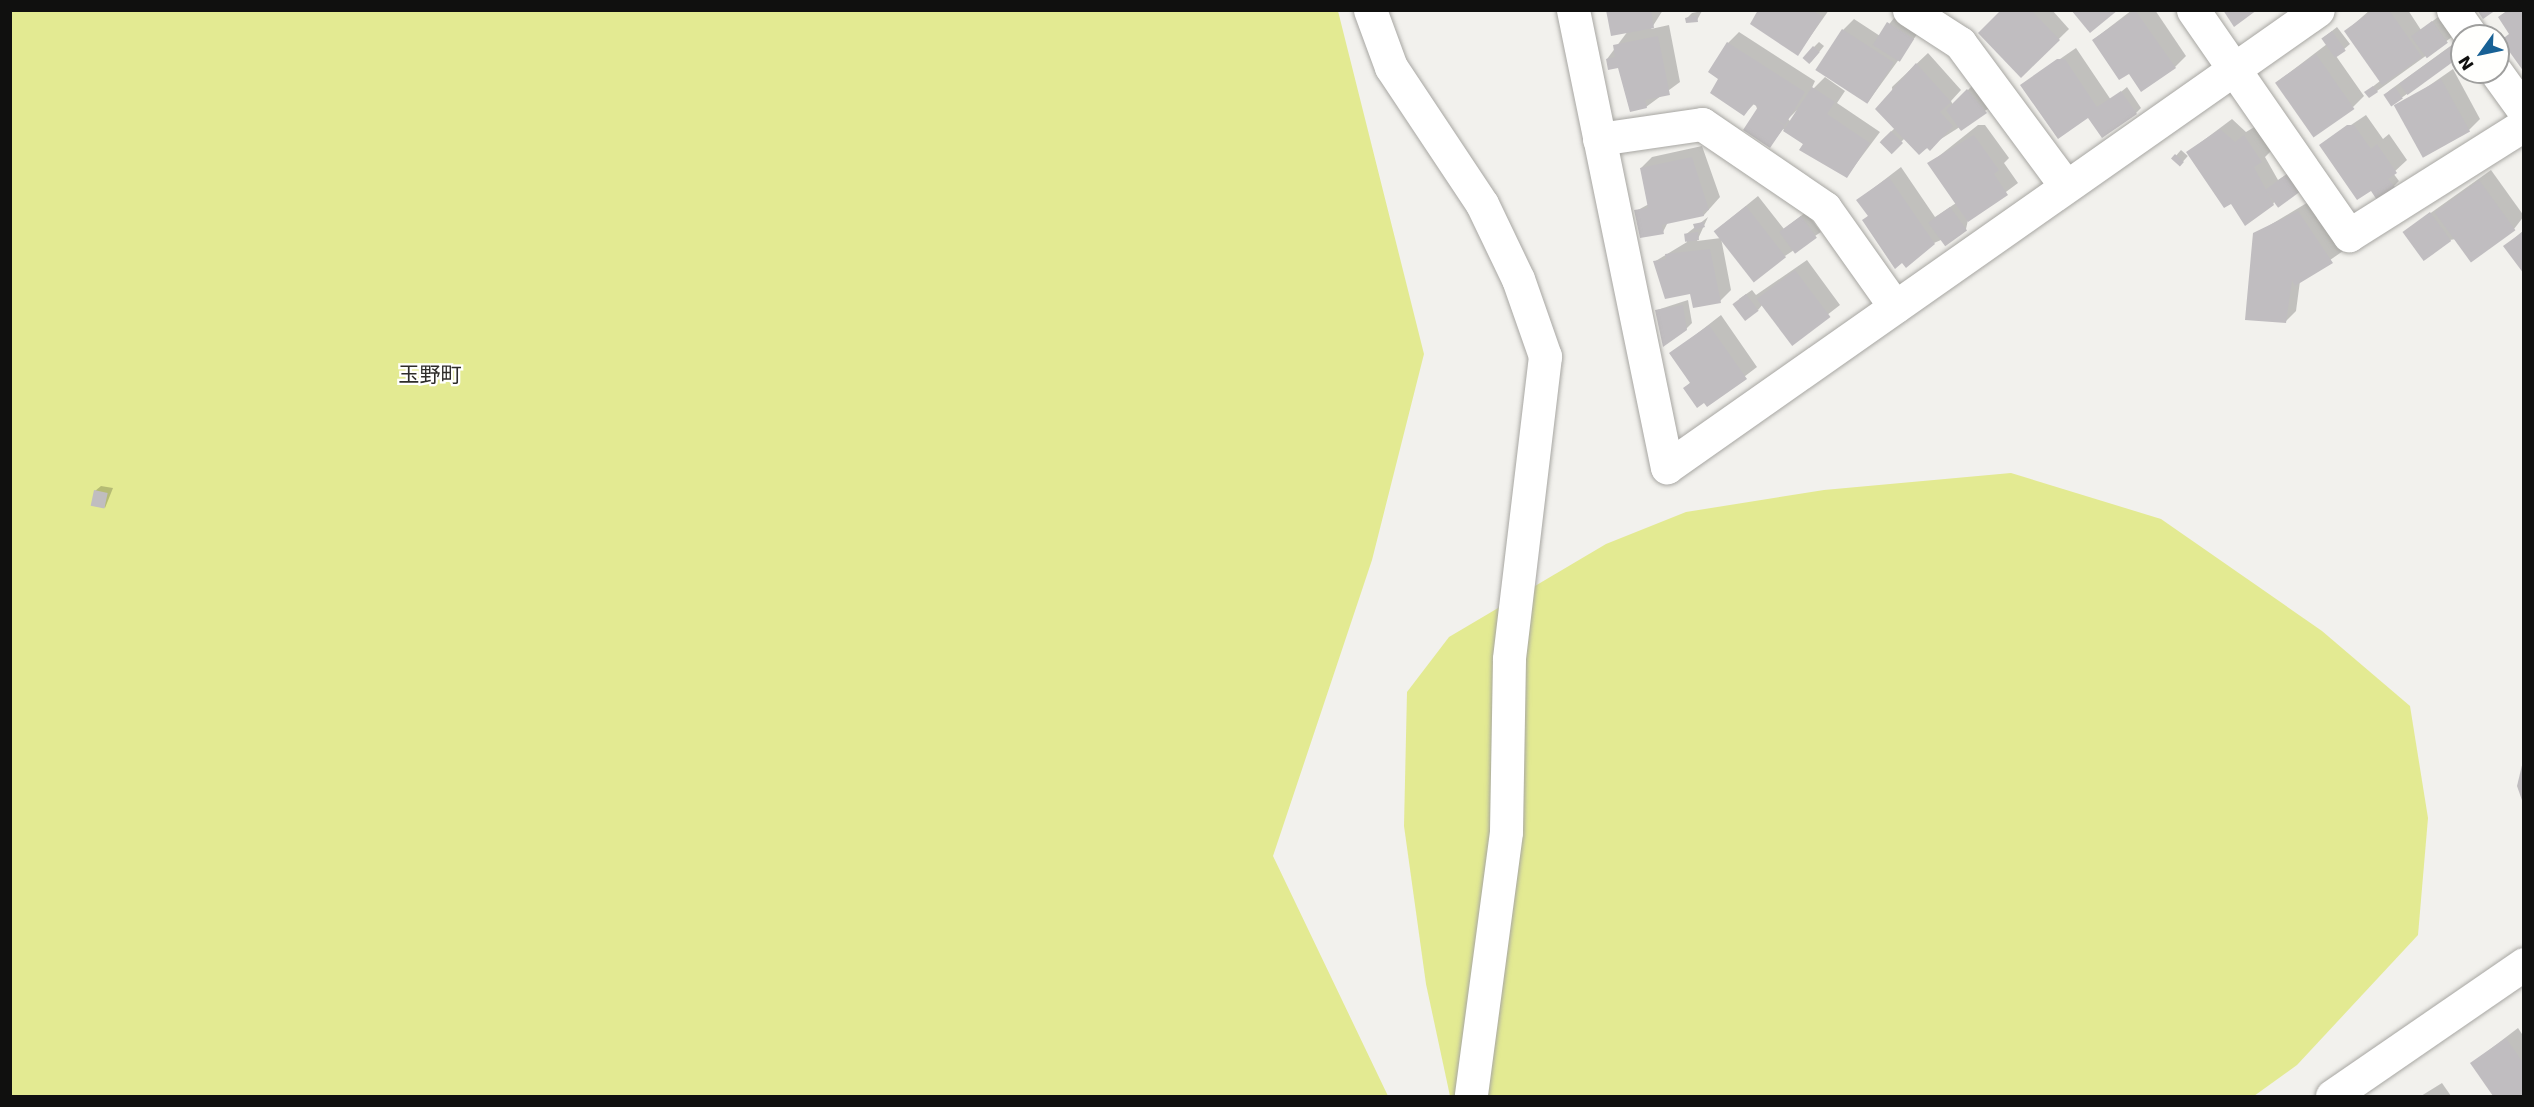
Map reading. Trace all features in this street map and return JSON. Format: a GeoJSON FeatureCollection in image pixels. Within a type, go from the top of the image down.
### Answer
{"type":"FeatureCollection","features":[{"type":"Feature","properties":{"kind":"street"},"geometry":{"type":"LineString","coordinates":[[1370,10],[1391,67],[1482,204],[1518,279],[1545,356],[1509,659],[1506,832],[1471,1096]]}},
{"type":"Feature","properties":{"kind":"street"},"geometry":{"type":"LineString","coordinates":[[1573,10],[1667,467],[2318,10]]}},
{"type":"Feature","properties":{"kind":"street"},"geometry":{"type":"LineString","coordinates":[[1909,10],[1960,43],[2066,186]]}},
{"type":"Feature","properties":{"kind":"street"},"geometry":{"type":"LineString","coordinates":[[2193,10],[2349,235],[2523,125]]}},
{"type":"Feature","properties":{"kind":"street"},"geometry":{"type":"LineString","coordinates":[[2453,10],[2463,24]]}},
{"type":"Feature","properties":{"kind":"street"},"geometry":{"type":"LineString","coordinates":[[2504,84],[2523,111]]}},
{"type":"Feature","properties":{"kind":"street"},"geometry":{"type":"LineString","coordinates":[[1599,139],[1702,123],[1825,208],[1895,307]]}},
{"type":"Feature","properties":{"kind":"street"},"geometry":{"type":"LineString","coordinates":[[2332,1096],[2523,964]]}},
{"type":"Feature","properties":{"kind":"green space"},"geometry":{"type":"Polygon","coordinates":[[[10,11],[1338,11],[1424,354],[1372,560],[1273,856],[1388,1096],[11,1096],[10,11]]]}},
{"type":"Feature","properties":{"kind":"green space"},"geometry":{"type":"Polygon","coordinates":[[[2011,473],[2161,519],[2322,631],[2410,706],[2428,818],[2418,935],[2297,1065],[2254,1096],[1450,1096],[1426,984],[1404,826],[1407,692],[1449,637],[1606,544],[1686,512],[1824,490],[2011,473]]]}},
{"type":"Feature","properties":{"kind":"building"},"geometry":{"type":"Polygon","coordinates":[[[1606,10],[1651,10],[1654,28],[1611,36],[1606,10]]]}},
{"type":"Feature","properties":{"kind":"building"},"geometry":{"type":"Polygon","coordinates":[[[1758,10],[1812,10],[1823,17],[1798,56],[1750,24],[1758,10]]]}},
{"type":"Feature","properties":{"kind":"building"},"geometry":{"type":"Polygon","coordinates":[[[2001,10],[2031,10],[2060,40],[2021,78],[1978,33],[2001,10]]]}},
{"type":"Feature","properties":{"kind":"building"},"geometry":{"type":"Polygon","coordinates":[[[2071,10],[2118,10],[2090,33],[2071,10]]]}},
{"type":"Feature","properties":{"kind":"building"},"geometry":{"type":"Polygon","coordinates":[[[2135,10],[2176,68],[2141,92],[2129,74],[2119,80],[2092,40],[2135,10]]]}},
{"type":"Feature","properties":{"kind":"building"},"geometry":{"type":"Polygon","coordinates":[[[2223,10],[2257,10],[2234,27],[2223,10]]]}},
{"type":"Feature","properties":{"kind":"building"},"geometry":{"type":"Polygon","coordinates":[[[2373,10],[2389,10],[2422,57],[2382,85],[2344,31],[2373,10]]]}},
{"type":"Feature","properties":{"kind":"building"},"geometry":{"type":"Polygon","coordinates":[[[2477,10],[2496,10],[2483,19],[2477,10]]]}},
{"type":"Feature","properties":{"kind":"building"},"geometry":{"type":"Polygon","coordinates":[[[2508,10],[2524,10],[2524,72],[2510,53],[2510,24],[2503,24],[2498,17],[2508,10]]]}},
{"type":"Feature","properties":{"kind":"building"},"geometry":{"type":"Polygon","coordinates":[[[1697,15],[1698,22],[1686,23],[1685,18],[1697,15]]]}},
{"type":"Feature","properties":{"kind":"building"},"geometry":{"type":"Polygon","coordinates":[[[2432,21],[2448,43],[2427,58],[2411,36],[2432,21]]]}},
{"type":"Feature","properties":{"kind":"building"},"geometry":{"type":"Polygon","coordinates":[[[1887,22],[1914,39],[1900,62],[1873,45],[1887,22]]]}},
{"type":"Feature","properties":{"kind":"building"},"geometry":{"type":"Polygon","coordinates":[[[1842,29],[1894,63],[1867,104],[1815,70],[1842,29]]]}},
{"type":"Feature","properties":{"kind":"building"},"geometry":{"type":"Polygon","coordinates":[[[2332,31],[2346,51],[2335,58],[2321,38],[2332,31]]]}},
{"type":"Feature","properties":{"kind":"building"},"geometry":{"type":"Polygon","coordinates":[[[1658,36],[1670,95],[1645,100],[1647,108],[1630,112],[1618,68],[1608,70],[1606,59],[1615,57],[1613,45],[1658,36]]]}},
{"type":"Feature","properties":{"kind":"building"},"geometry":{"type":"Polygon","coordinates":[[[1727,42],[1805,92],[1785,125],[1764,112],[1785,126],[1770,148],[1743,130],[1758,107],[1753,104],[1744,116],[1710,93],[1718,79],[1708,72],[1727,42]]]}},
{"type":"Feature","properties":{"kind":"building"},"geometry":{"type":"Polygon","coordinates":[[[1813,46],[1820,52],[1809,64],[1803,58],[1813,46]]]}},
{"type":"Feature","properties":{"kind":"building"},"geometry":{"type":"Polygon","coordinates":[[[2450,47],[2450,64],[2407,95],[2399,84],[2450,47]]]}},
{"type":"Feature","properties":{"kind":"building"},"geometry":{"type":"Polygon","coordinates":[[[2316,54],[2354,109],[2313,138],[2275,83],[2316,54]]]}},
{"type":"Feature","properties":{"kind":"building"},"geometry":{"type":"Polygon","coordinates":[[[2057,59],[2065,59],[2097,107],[2121,91],[2137,114],[2102,138],[2088,118],[2058,139],[2020,85],[2057,59]]]}},
{"type":"Feature","properties":{"kind":"building"},"geometry":{"type":"Polygon","coordinates":[[[1916,63],[1951,102],[1940,112],[1953,126],[1930,151],[1927,148],[1919,155],[1875,109],[1916,63]]]}},
{"type":"Feature","properties":{"kind":"building"},"geometry":{"type":"Polygon","coordinates":[[[2441,79],[2470,131],[2423,158],[2394,105],[2441,79]]]}},
{"type":"Feature","properties":{"kind":"building"},"geometry":{"type":"Polygon","coordinates":[[[2373,86],[2378,92],[2369,98],[2364,92],[2373,86]]]}},
{"type":"Feature","properties":{"kind":"building"},"geometry":{"type":"Polygon","coordinates":[[[1812,87],[1835,102],[1827,114],[1870,143],[1847,178],[1799,150],[1803,144],[1783,131],[1812,87]]]}},
{"type":"Feature","properties":{"kind":"building"},"geometry":{"type":"Polygon","coordinates":[[[2395,87],[2403,99],[2391,106],[2383,95],[2395,87]]]}},
{"type":"Feature","properties":{"kind":"building"},"geometry":{"type":"Polygon","coordinates":[[[1967,89],[1987,113],[1961,131],[1946,110],[1967,89]]]}},
{"type":"Feature","properties":{"kind":"building"},"geometry":{"type":"Polygon","coordinates":[[[2347,125],[2354,125],[2371,149],[2377,144],[2397,173],[2388,179],[2395,187],[2377,200],[2371,191],[2357,200],[2319,145],[2347,125]]]}},
{"type":"Feature","properties":{"kind":"building"},"geometry":{"type":"Polygon","coordinates":[[[2220,129],[2235,142],[2244,135],[2262,162],[2254,167],[2274,205],[2245,226],[2231,204],[2224,208],[2186,152],[2220,129]]]}},
{"type":"Feature","properties":{"kind":"building"},"geometry":{"type":"Polygon","coordinates":[[[1891,131],[1903,143],[1892,154],[1880,142],[1891,131]]]}},
{"type":"Feature","properties":{"kind":"building"},"geometry":{"type":"Polygon","coordinates":[[[1974,135],[1999,170],[1994,174],[2008,195],[1968,222],[1927,163],[1974,135]]]}},
{"type":"Feature","properties":{"kind":"building"},"geometry":{"type":"Polygon","coordinates":[[[2175,154],[2184,162],[2180,166],[2171,158],[2175,154]]]}},
{"type":"Feature","properties":{"kind":"building"},"geometry":{"type":"Polygon","coordinates":[[[1692,157],[1709,210],[1703,211],[1704,216],[1662,225],[1664,234],[1640,238],[1634,210],[1648,208],[1640,168],[1692,157]]]}},
{"type":"Feature","properties":{"kind":"building"},"geometry":{"type":"Polygon","coordinates":[[[2287,174],[2300,192],[2278,208],[2265,190],[2287,174]]]}},
{"type":"Feature","properties":{"kind":"building"},"geometry":{"type":"Polygon","coordinates":[[[1889,177],[1935,244],[1906,268],[1902,263],[1895,269],[1862,220],[1868,216],[1856,200],[1889,177]]]}},
{"type":"Feature","properties":{"kind":"building"},"geometry":{"type":"Polygon","coordinates":[[[2479,180],[2515,230],[2471,262],[2435,212],[2479,180]]]}},
{"type":"Feature","properties":{"kind":"building"},"geometry":{"type":"Polygon","coordinates":[[[1746,206],[1786,257],[1754,282],[1714,231],[1746,206]]]}},
{"type":"Feature","properties":{"kind":"building"},"geometry":{"type":"Polygon","coordinates":[[[1950,207],[1967,230],[1945,246],[1928,223],[1950,207]]]}},
{"type":"Feature","properties":{"kind":"building"},"geometry":{"type":"Polygon","coordinates":[[[2298,211],[2333,263],[2295,286],[2292,280],[2286,323],[2245,320],[2253,233],[2298,211]]]}},
{"type":"Feature","properties":{"kind":"building"},"geometry":{"type":"Polygon","coordinates":[[[2430,212],[2451,241],[2424,261],[2402,232],[2430,212]]]}},
{"type":"Feature","properties":{"kind":"building"},"geometry":{"type":"Polygon","coordinates":[[[1801,216],[1817,238],[1795,254],[1779,232],[1801,216]]]}},
{"type":"Feature","properties":{"kind":"building"},"geometry":{"type":"Polygon","coordinates":[[[1703,222],[1705,227],[1695,230],[1693,224],[1703,222]]]}},
{"type":"Feature","properties":{"kind":"building"},"geometry":{"type":"Polygon","coordinates":[[[2524,231],[2524,274],[2503,246],[2524,231]]]}},
{"type":"Feature","properties":{"kind":"building"},"geometry":{"type":"Polygon","coordinates":[[[1698,232],[1699,240],[1685,242],[1684,234],[1698,232]]]}},
{"type":"Feature","properties":{"kind":"building"},"geometry":{"type":"Polygon","coordinates":[[[1710,249],[1721,303],[1693,308],[1690,294],[1665,299],[1653,261],[1666,259],[1665,254],[1710,249]]]}},
{"type":"Feature","properties":{"kind":"building"},"geometry":{"type":"Polygon","coordinates":[[[1795,270],[1831,317],[1792,346],[1757,299],[1795,270]]]}},
{"type":"Feature","properties":{"kind":"building"},"geometry":{"type":"Polygon","coordinates":[[[1746,294],[1759,311],[1745,321],[1732,304],[1746,294]]]}},
{"type":"Feature","properties":{"kind":"building"},"geometry":{"type":"Polygon","coordinates":[[[1683,305],[1687,330],[1663,347],[1655,310],[1683,305]]]}},
{"type":"Feature","properties":{"kind":"building"},"geometry":{"type":"Polygon","coordinates":[[[1709,325],[1747,379],[1707,407],[1704,403],[1697,408],[1683,388],[1690,383],[1669,353],[1709,325]]]}},
{"type":"Feature","properties":{"kind":"building"},"geometry":{"type":"Polygon","coordinates":[[[94,490],[108,493],[104,509],[91,506],[94,490]]]}},
{"type":"Feature","properties":{"kind":"building"},"geometry":{"type":"Polygon","coordinates":[[[2524,757],[2524,806],[2517,786],[2524,757]]]}},
{"type":"Feature","properties":{"kind":"building"},"geometry":{"type":"Polygon","coordinates":[[[2506,1038],[2524,1064],[2524,1096],[2493,1096],[2470,1063],[2506,1038]]]}},
{"type":"Feature","properties":{"kind":"district","name":"玉野町"},"geometry":{"type":"Point","coordinates":[430,375]}}]}
